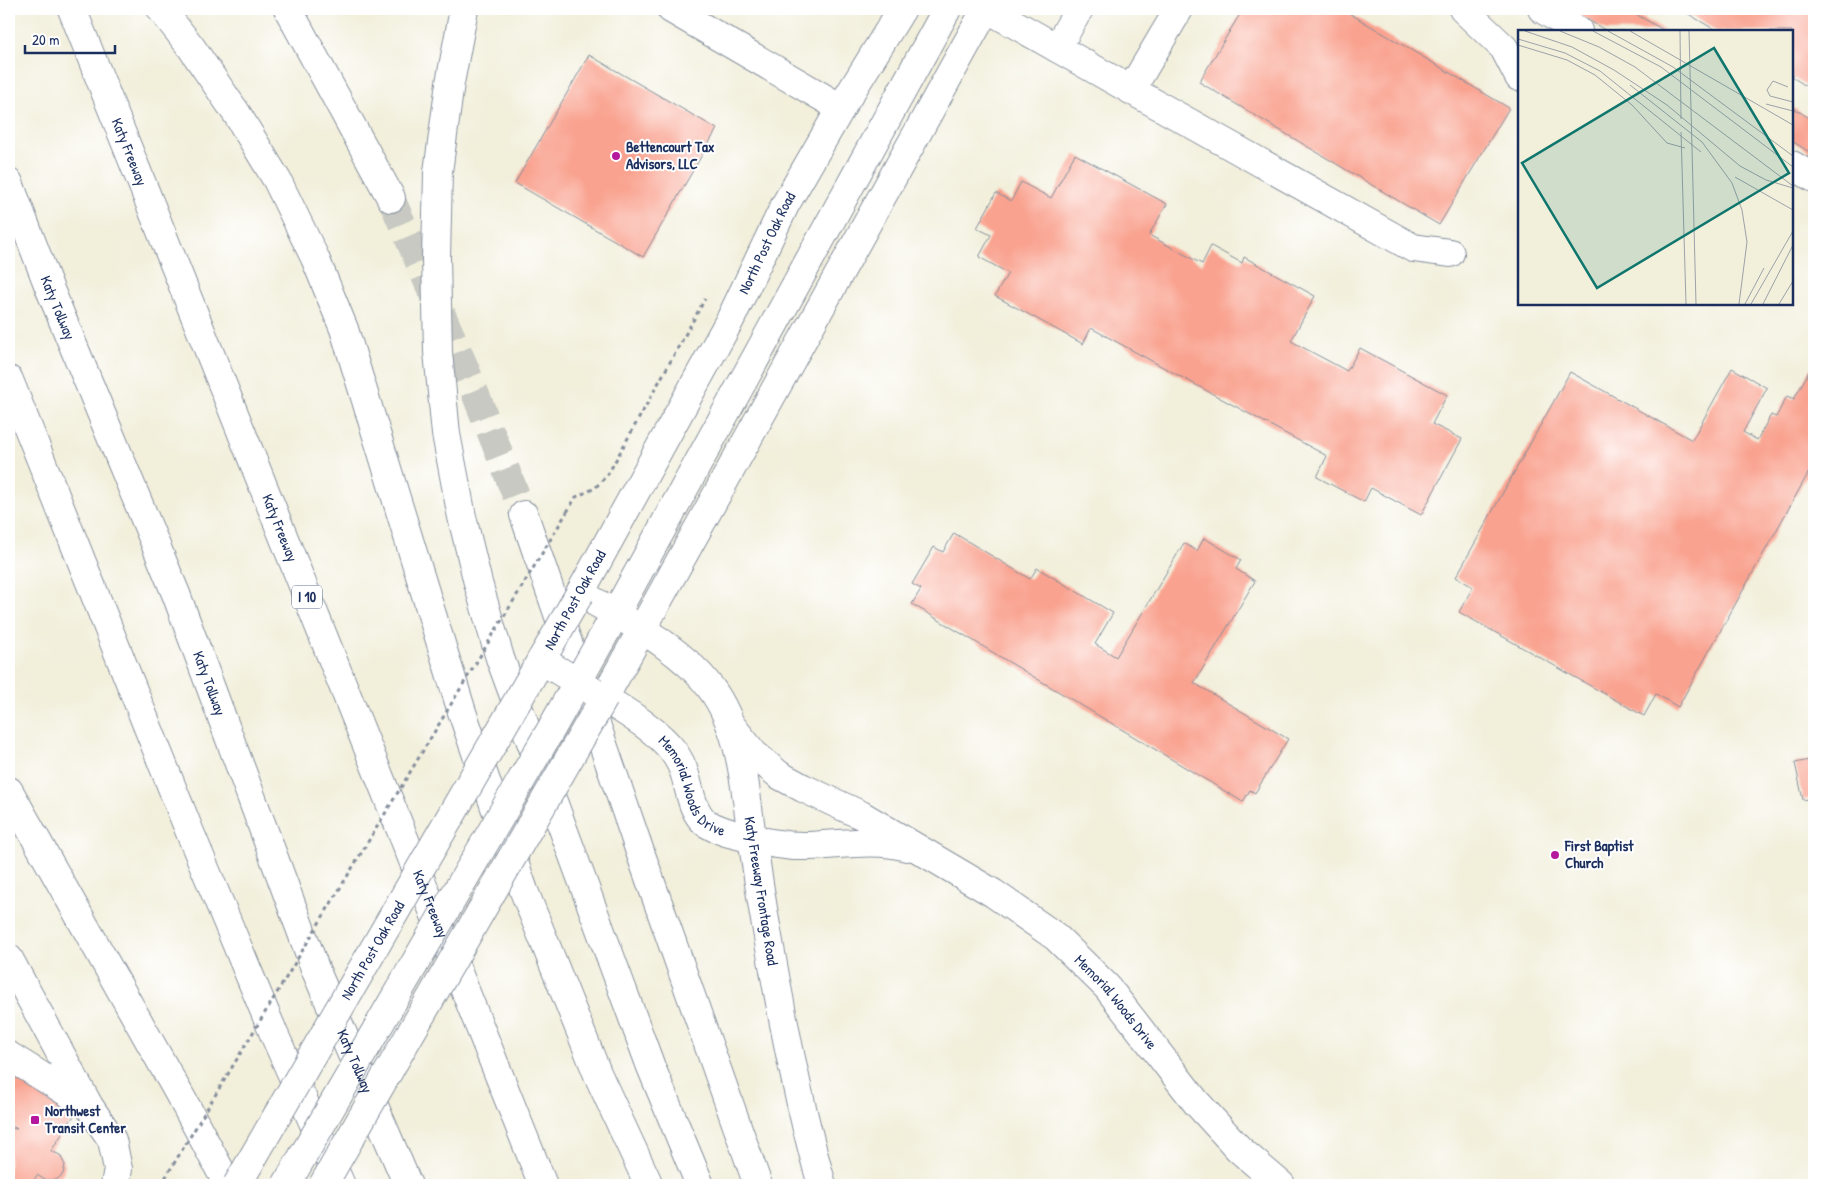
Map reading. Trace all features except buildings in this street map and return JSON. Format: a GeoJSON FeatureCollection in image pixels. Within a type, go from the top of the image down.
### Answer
{"type":"FeatureCollection","features":[{"type":"Feature","properties":{"kind":"main road","name":"Katy Freeway"},"geometry":{"type":"LineString","coordinates":[[72,9],[543,1185]]}},
{"type":"Feature","properties":{"kind":"main road"},"geometry":{"type":"LineString","coordinates":[[160,9],[196,54],[237,114],[277,180],[315,258],[344,329],[374,421],[462,712],[524,891],[598,1075],[649,1185]]}},
{"type":"Feature","properties":{"kind":"main road"},"geometry":{"type":"LineString","coordinates":[[288,9],[391,198]]}},
{"type":"Feature","properties":{"kind":"main road"},"geometry":{"type":"LineString","coordinates":[[464,9],[450,83],[438,172],[436,258],[438,352],[446,434],[462,517],[478,583],[500,658],[651,1067],[700,1185]]}},
{"type":"Feature","properties":{"kind":"main road"},"geometry":{"type":"LineString","coordinates":[[671,9],[841,108]]}},
{"type":"Feature","properties":{"kind":"main road","name":"North Post Oak Road"},"geometry":{"type":"LineString","coordinates":[[237,1185],[580,593],[731,318],[785,205],[841,108],[902,9]]}},
{"type":"Feature","properties":{"kind":"main road"},"geometry":{"type":"LineString","coordinates":[[286,1185],[578,682],[947,9]]}},
{"type":"Feature","properties":{"kind":"main road"},"geometry":{"type":"LineString","coordinates":[[323,1185],[614,696],[642,631],[987,9],[1413,248],[1450,253]]}},
{"type":"Feature","properties":{"kind":"main road"},"geometry":{"type":"LineString","coordinates":[[1056,48],[1079,9]]}},
{"type":"Feature","properties":{"kind":"main road"},"geometry":{"type":"LineString","coordinates":[[1131,90],[1179,9]]}},
{"type":"Feature","properties":{"kind":"main road"},"geometry":{"type":"LineString","coordinates":[[1463,9],[1504,48],[1518,75]]}},
{"type":"Feature","properties":{"kind":"main road"},"geometry":{"type":"LineString","coordinates":[[1542,9],[1576,30]]}},
{"type":"Feature","properties":{"kind":"main road"},"geometry":{"type":"LineString","coordinates":[[1793,166],[1814,178]]}},
{"type":"Feature","properties":{"kind":"main road","name":"Katy Tollway"},"geometry":{"type":"LineString","coordinates":[[9,183],[49,287],[176,594],[316,971],[408,1185]]}},
{"type":"Feature","properties":{"kind":"main road"},"geometry":{"type":"LineString","coordinates":[[9,380],[189,830],[274,1034],[341,1185]]}},
{"type":"Feature","properties":{"kind":"main road"},"geometry":{"type":"LineString","coordinates":[[524,515],[639,849],[758,1185]]}},
{"type":"Feature","properties":{"kind":"main road","name":"Katy Freeway Frontage Road"},"geometry":{"type":"LineString","coordinates":[[580,593],[642,631],[684,660],[697,672],[722,704],[730,722],[740,757],[767,930],[799,1101],[822,1185]]}},
{"type":"Feature","properties":{"kind":"main road","name":"Memorial Woods Drive"},"geometry":{"type":"LineString","coordinates":[[542,660],[578,682],[614,696],[652,731],[672,751],[685,772],[694,804],[705,822],[722,831],[783,846],[846,843],[889,844],[923,852]]}},
{"type":"Feature","properties":{"kind":"main road","name":"Memorial Woods Drive"},"geometry":{"type":"LineString","coordinates":[[730,722],[754,754],[779,775],[861,815],[993,893],[1056,937],[1106,987],[1196,1102],[1239,1150],[1281,1185]]}},
{"type":"Feature","properties":{"kind":"main road"},"geometry":{"type":"LineString","coordinates":[[9,791],[187,1108],[228,1185]]}},
{"type":"Feature","properties":{"kind":"main road"},"geometry":{"type":"LineString","coordinates":[[9,959],[89,1106],[112,1140],[118,1169],[114,1185]]}},
{"type":"Feature","properties":{"kind":"main road"},"geometry":{"type":"LineString","coordinates":[[9,1056],[89,1106]]}},
{"type":"Feature","properties":{"kind":"path"},"geometry":{"type":"LineString","coordinates":[[161,1185],[576,497],[595,488],[608,474],[709,292]]}},
{"type":"Feature","properties":{"kind":"tunnel"},"geometry":{"type":"LineString","coordinates":[[391,198],[463,363],[524,515]]}},
{"type":"Feature","properties":{"kind":"place","name":"Bettencourt Tax Advisors, LLC"},"geometry":{"type":"Point","coordinates":[616,156]}},
{"type":"Feature","properties":{"kind":"place","name":"First Baptist Church"},"geometry":{"type":"Point","coordinates":[1555,855]}},
{"type":"Feature","properties":{"kind":"place","name":"Northwest Transit Center"},"geometry":{"type":"Point","coordinates":[35,1120]}}]}
